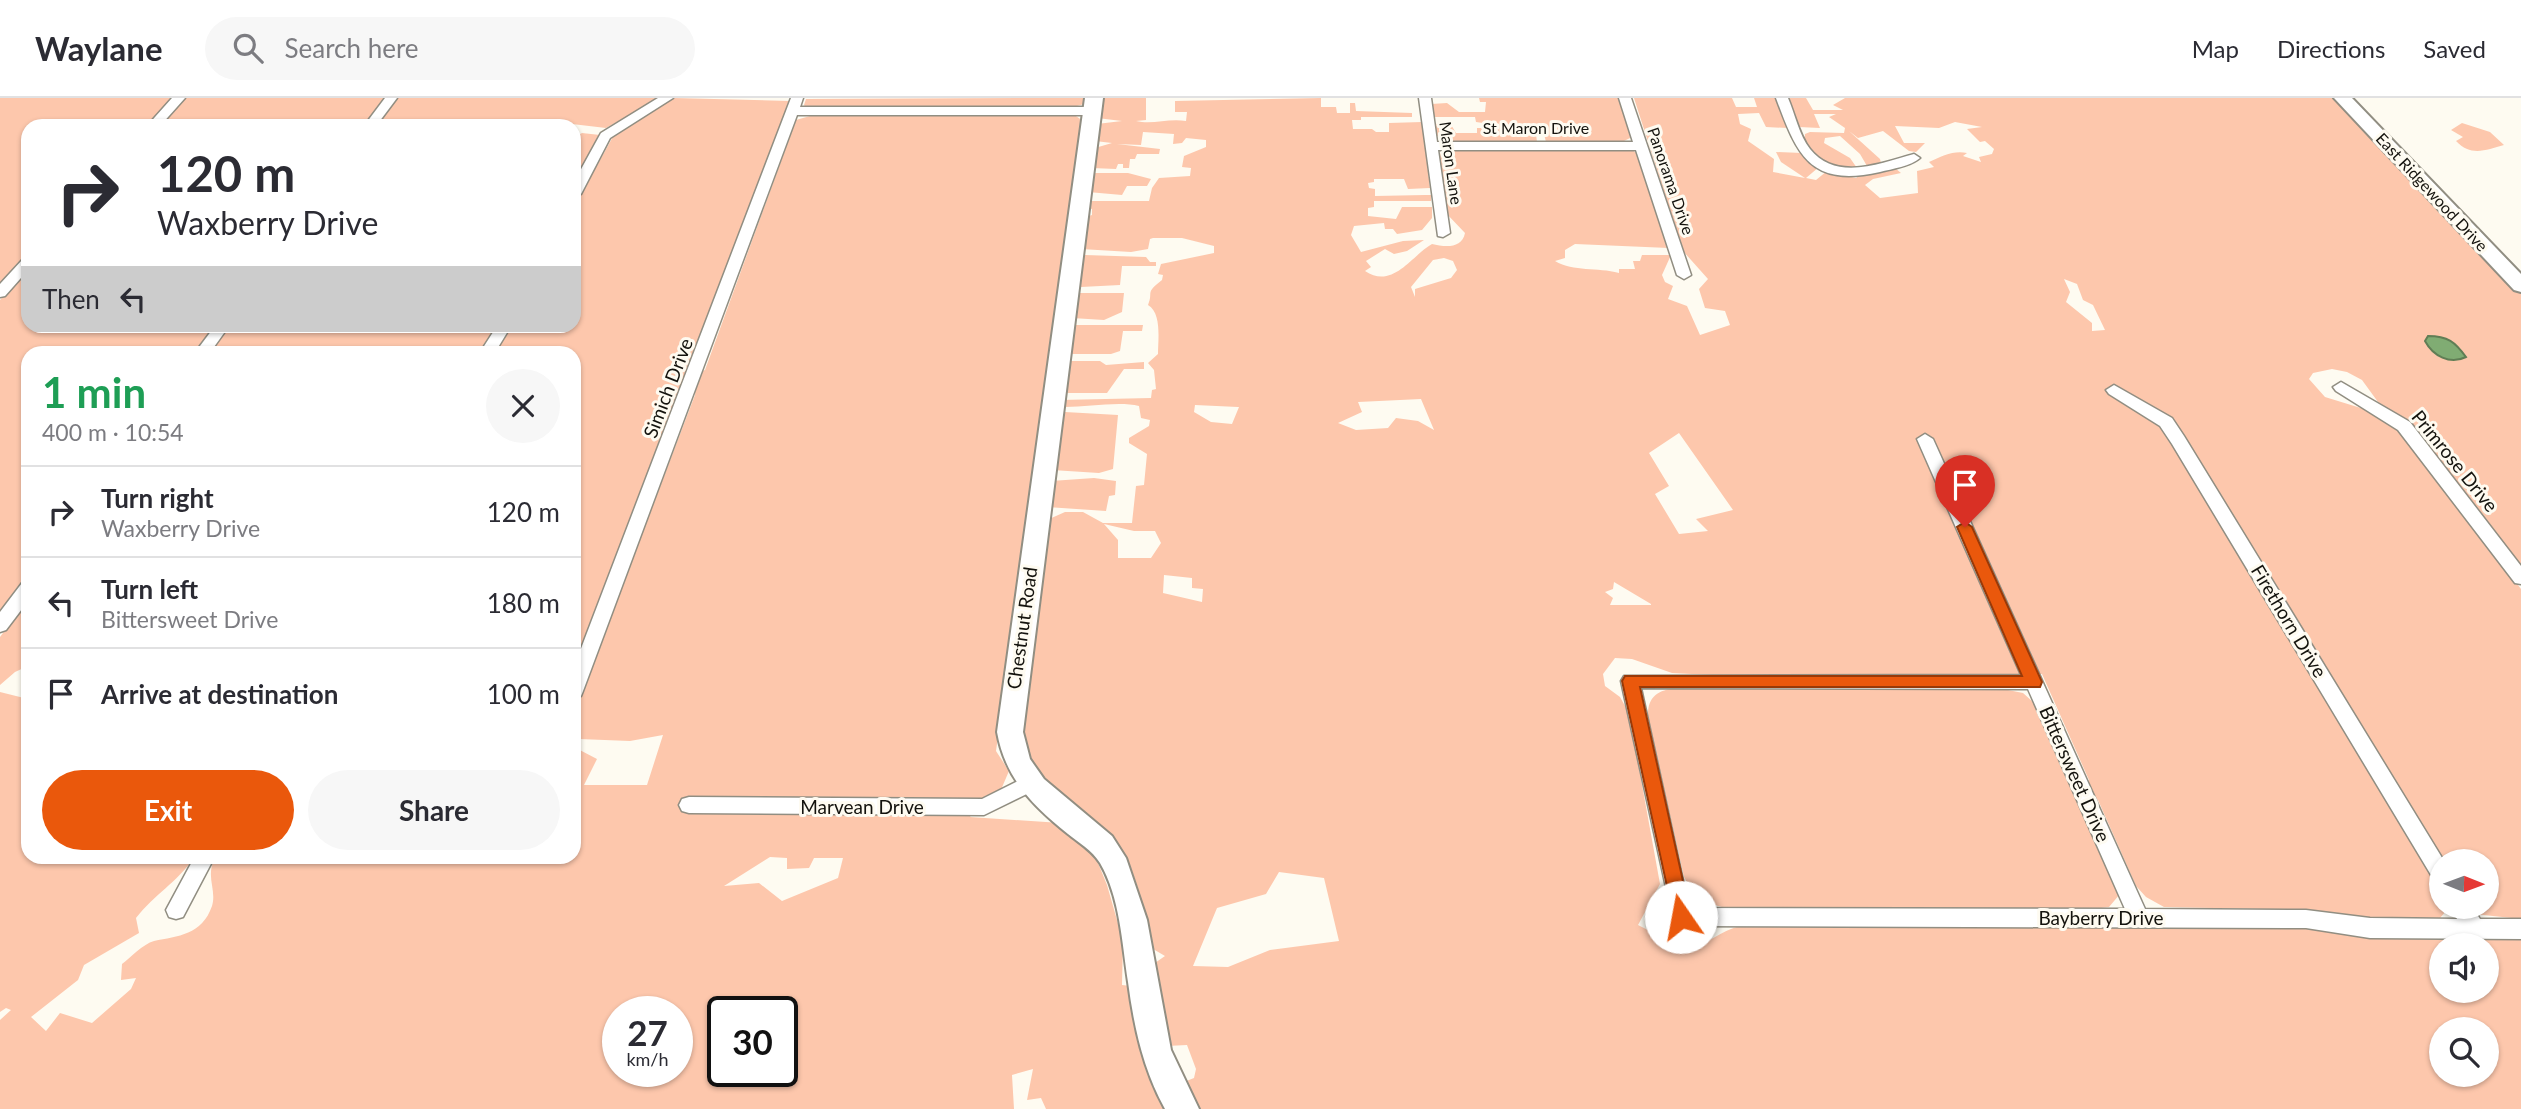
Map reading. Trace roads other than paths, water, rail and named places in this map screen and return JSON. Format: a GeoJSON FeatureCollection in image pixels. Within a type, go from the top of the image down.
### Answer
{"type":"FeatureCollection","features":[{"type":"Feature","properties":{"kind":"street"},"geometry":{"type":"LineString","coordinates":[[160,119],[179,98]]}},
{"type":"Feature","properties":{"kind":"street"},"geometry":{"type":"LineString","coordinates":[[375,119],[391,98]]}},
{"type":"Feature","properties":{"kind":"street"},"geometry":{"type":"LineString","coordinates":[[581,181],[605,136],[615,127],[667,98]]}},
{"type":"Feature","properties":{"kind":"street","name":"Maron Lane"},"geometry":{"type":"LineString","coordinates":[[1425,98],[1443,233]]}},
{"type":"Feature","properties":{"kind":"street","name":"Panorama Drive"},"geometry":{"type":"LineString","coordinates":[[1625,98],[1684,275]]}},
{"type":"Feature","properties":{"kind":"street"},"geometry":{"type":"LineString","coordinates":[[1782,98],[1806,153],[1822,166],[1862,171],[1914,158]]}},
{"type":"Feature","properties":{"kind":"street","name":"East Ridgewood Drive"},"geometry":{"type":"LineString","coordinates":[[2343,98],[2521,286]]}},
{"type":"Feature","properties":{"kind":"street"},"geometry":{"type":"LineString","coordinates":[[795,105],[1093,105]]}},
{"type":"Feature","properties":{"kind":"street","name":"Simich Drive"},"geometry":{"type":"LineString","coordinates":[[581,672],[795,105]]}},
{"type":"Feature","properties":{"kind":"street","name":"Chestnut Road"},"geometry":{"type":"LineString","coordinates":[[1093,105],[1010,713],[1012,749],[1030,783],[1098,840],[1110,854],[1128,892],[1147,1019],[1168,1084],[1182,1109]]}},
{"type":"Feature","properties":{"kind":"street","name":"St Maron Drive"},"geometry":{"type":"LineString","coordinates":[[1431,145],[1640,146]]}},
{"type":"Feature","properties":{"kind":"street"},"geometry":{"type":"LineString","coordinates":[[0,293],[21,270]]}},
{"type":"Feature","properties":{"kind":"street","name":"Primrose Drive"},"geometry":{"type":"LineString","coordinates":[[2341,387],[2404,426],[2521,578]]}},
{"type":"Feature","properties":{"kind":"street","name":"Firethorn Drive"},"geometry":{"type":"LineString","coordinates":[[2114,390],[2166,422],[2429,854]]}},
{"type":"Feature","properties":{"kind":"street","name":"Bittersweet Drive"},"geometry":{"type":"LineString","coordinates":[[1925,439],[2139,918]]}},
{"type":"Feature","properties":{"kind":"street"},"geometry":{"type":"LineString","coordinates":[[0,625],[21,597]]}},
{"type":"Feature","properties":{"kind":"street","name":"Bayberry Drive"},"geometry":{"type":"LineString","coordinates":[[2034,682],[1630,681],[1681,917],[2306,919],[2370,928],[2521,929]]}},
{"type":"Feature","properties":{"kind":"street","name":"Marvean Drive"},"geometry":{"type":"LineString","coordinates":[[689,805],[984,807],[1030,783]]}},
{"type":"Feature","properties":{"kind":"street"},"geometry":{"type":"LineString","coordinates":[[176,910],[201,864]]}},
{"type":"Feature","properties":{"kind":"street"},"geometry":{"type":"LineString","coordinates":[[2468,919],[2474,929]]}}]}
